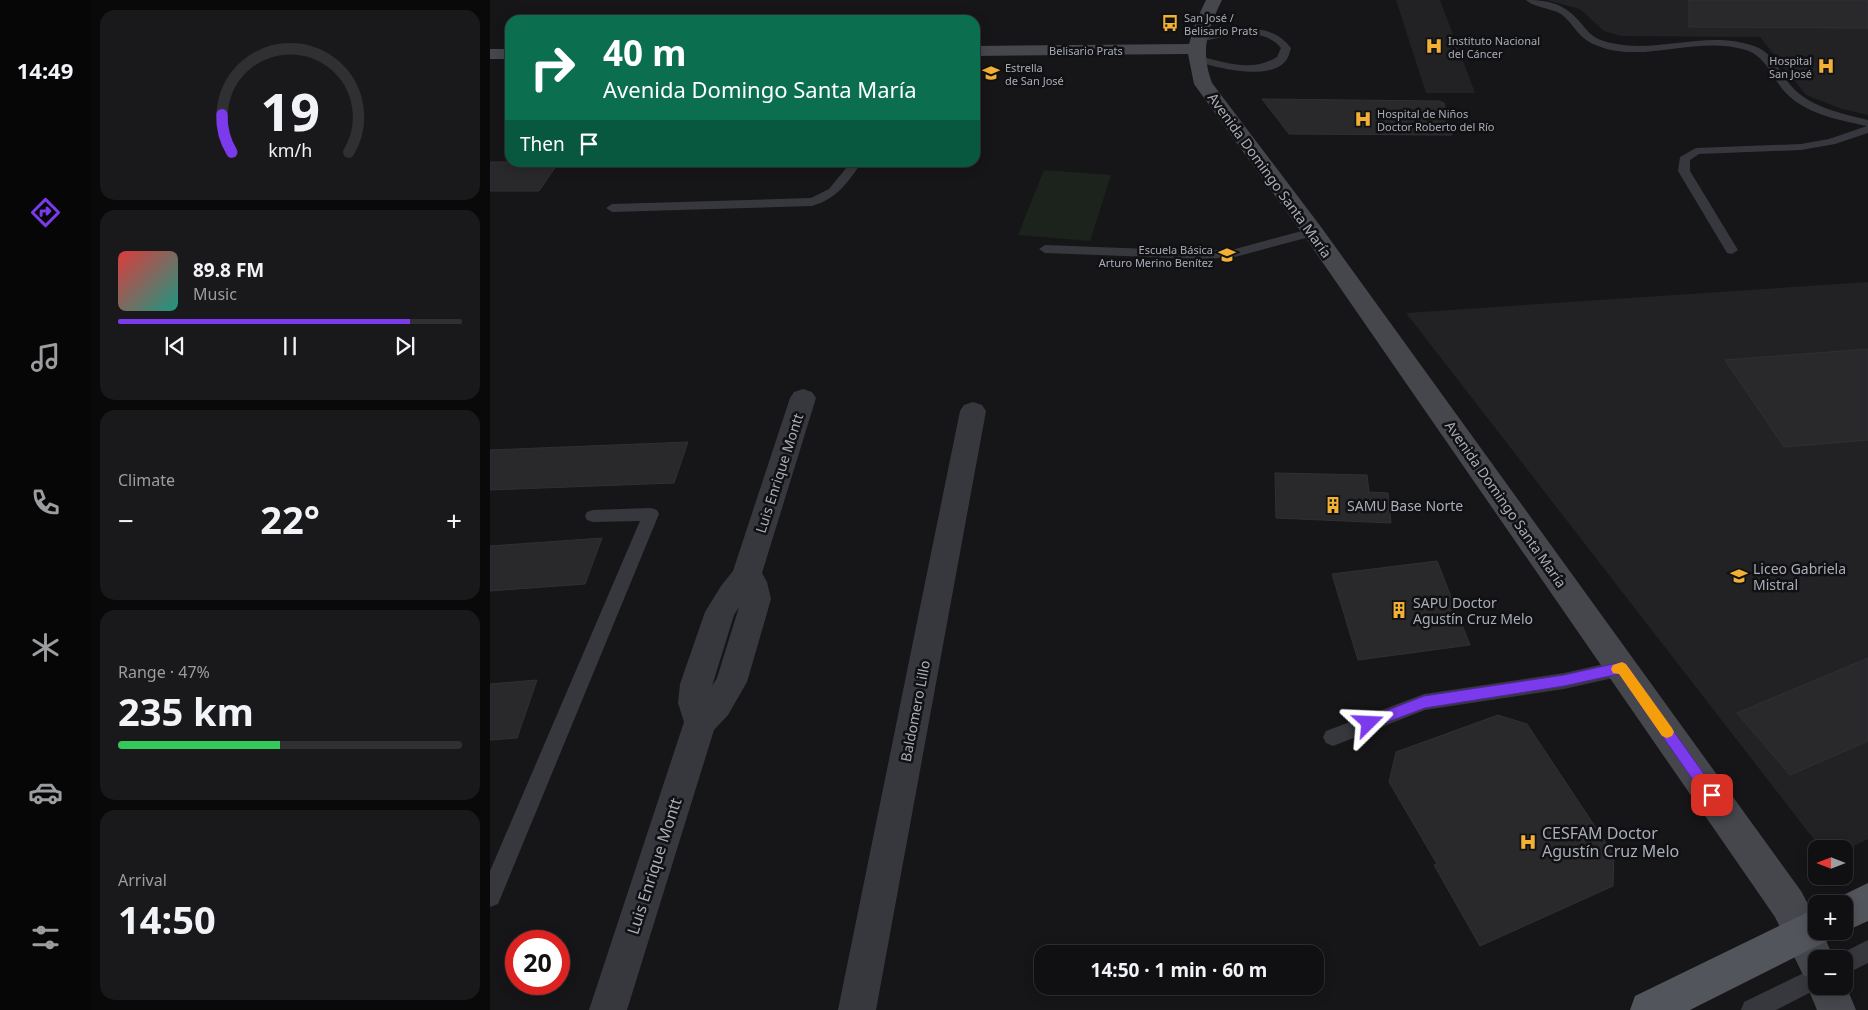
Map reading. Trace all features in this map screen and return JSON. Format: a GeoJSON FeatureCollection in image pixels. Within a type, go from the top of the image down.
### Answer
{"type":"FeatureCollection","features":[{"type":"Feature","properties":{"kind":"main road"},"geometry":{"type":"LineString","coordinates":[[1196,49],[1200,28],[1214,0]]}},
{"type":"Feature","properties":{"kind":"main road","name":"Belisario Prats"},"geometry":{"type":"LineString","coordinates":[[980,51],[1196,49]]}},
{"type":"Feature","properties":{"kind":"main road","name":"Avenida Domingo Santa María"},"geometry":{"type":"LineString","coordinates":[[1196,49],[1197,67],[1203,84],[1313,232],[1622,668],[1812,941]]}},
{"type":"Feature","properties":{"kind":"main road"},"geometry":{"type":"LineString","coordinates":[[490,54],[505,54]]}},
{"type":"Feature","properties":{"kind":"main road"},"geometry":{"type":"LineString","coordinates":[[1853,909],[1868,901]]}},
{"type":"Feature","properties":{"kind":"main road"},"geometry":{"type":"LineString","coordinates":[[1649,1010],[1812,941]]}},
{"type":"Feature","properties":{"kind":"main road"},"geometry":{"type":"LineString","coordinates":[[1830,995],[1837,1010]]}},
{"type":"Feature","properties":{"kind":"street","name":"Luis Enrique Montt"},"geometry":{"type":"LineString","coordinates":[[608,1010],[700,722],[717,705],[731,682],[756,599],[752,582],[746,577],[803,398]]}},
{"type":"Feature","properties":{"kind":"street","name":"Baldomero Lillo"},"geometry":{"type":"LineString","coordinates":[[857,1010],[973,411]]}},
{"type":"Feature","properties":{"kind":"lane"},"geometry":{"type":"LineString","coordinates":[[1531,0],[1558,9],[1568,15],[1582,33],[1601,44],[1628,47],[1723,43],[1751,48],[1768,59],[1781,80],[1803,102],[1839,116],[1868,122]]}},
{"type":"Feature","properties":{"kind":"lane"},"geometry":{"type":"LineString","coordinates":[[1256,32],[1278,38],[1286,48],[1282,59],[1261,67],[1227,66],[1196,49],[1222,33],[1256,32]]}},
{"type":"Feature","properties":{"kind":"lane"},"geometry":{"type":"LineString","coordinates":[[1732,250],[1684,170],[1684,159],[1696,151],[1801,147],[1832,142],[1868,129]]}},
{"type":"Feature","properties":{"kind":"lane"},"geometry":{"type":"LineString","coordinates":[[612,208],[812,202],[827,198],[839,187],[853,167]]}},
{"type":"Feature","properties":{"kind":"lane"},"geometry":{"type":"LineString","coordinates":[[1045,249],[1202,256],[1235,253],[1313,232]]}},
{"type":"Feature","properties":{"kind":"lane"},"geometry":{"type":"LineString","coordinates":[[490,896],[651,514],[592,516]]}},
{"type":"Feature","properties":{"kind":"lane"},"geometry":{"type":"LineString","coordinates":[[1333,737],[1424,702],[1564,681],[1622,668]]}},
{"type":"Feature","properties":{"kind":"lane"},"geometry":{"type":"LineString","coordinates":[[1853,959],[1868,951]]}},
{"type":"Feature","properties":{"kind":"lane"},"geometry":{"type":"LineString","coordinates":[[1752,1010],[1808,982]]}},
{"type":"Feature","properties":{"kind":"shaded area","name":"Instituto Nacional del Cáncer"},"geometry":{"type":"Polygon","coordinates":[[[1396,0],[1440,0],[1475,93],[1426,93],[1396,0]]]}},
{"type":"Feature","properties":{"kind":"shaded area","name":"Hospital San José"},"geometry":{"type":"Polygon","coordinates":[[[1546,0],[1868,0],[1868,115],[1842,109],[1806,95],[1760,37],[1621,36],[1604,31],[1580,9],[1546,0]]]}},
{"type":"Feature","properties":{"kind":"shaded area"},"geometry":{"type":"Polygon","coordinates":[[[1044,170],[1111,175],[1090,241],[1018,235],[1044,170]]]}},
{"type":"Feature","properties":{"kind":"shaded area","name":"Liceo Gabriela Mistral"},"geometry":{"type":"Polygon","coordinates":[[[1868,282],[1868,839],[1853,846],[1853,840],[1814,840],[1406,313],[1868,282]]]}},
{"type":"Feature","properties":{"kind":"building"},"geometry":{"type":"Polygon","coordinates":[[[1689,0],[1868,0],[1868,28],[1689,27],[1689,0]]]}},
{"type":"Feature","properties":{"kind":"building","name":"Hospital de Niños Doctor Roberto del Río"},"geometry":{"type":"Polygon","coordinates":[[[1262,99],[1439,101],[1444,103],[1452,135],[1289,134],[1262,99]]]}},
{"type":"Feature","properties":{"kind":"building"},"geometry":{"type":"Polygon","coordinates":[[[490,162],[505,162],[505,167],[556,167],[539,191],[490,191],[490,162]]]}},
{"type":"Feature","properties":{"kind":"building"},"geometry":{"type":"Polygon","coordinates":[[[1868,349],[1868,440],[1784,447],[1725,360],[1868,349]]]}},
{"type":"Feature","properties":{"kind":"building"},"geometry":{"type":"Polygon","coordinates":[[[688,442],[674,483],[490,490],[490,450],[688,442]]]}},
{"type":"Feature","properties":{"kind":"building","name":"SAMU Base Norte"},"geometry":{"type":"Polygon","coordinates":[[[1275,473],[1367,475],[1369,492],[1388,493],[1391,523],[1276,518],[1275,473]]]}},
{"type":"Feature","properties":{"kind":"building"},"geometry":{"type":"Polygon","coordinates":[[[602,538],[585,584],[490,591],[490,546],[602,538]]]}},
{"type":"Feature","properties":{"kind":"building","name":"SAPU Doctor Agustín Cruz Melo"},"geometry":{"type":"Polygon","coordinates":[[[1437,561],[1470,645],[1358,660],[1332,574],[1437,561]]]}},
{"type":"Feature","properties":{"kind":"building"},"geometry":{"type":"Polygon","coordinates":[[[1868,658],[1868,741],[1790,775],[1737,713],[1868,658]]]}},
{"type":"Feature","properties":{"kind":"building"},"geometry":{"type":"Polygon","coordinates":[[[537,680],[517,738],[490,740],[490,684],[537,680]]]}},
{"type":"Feature","properties":{"kind":"building","name":"CESFAM Doctor Agustín Cruz Melo"},"geometry":{"type":"Polygon","coordinates":[[[1498,715],[1527,724],[1614,855],[1613,886],[1480,946],[1434,865],[1437,864],[1389,782],[1396,752],[1498,715]]]}},
{"type":"Feature","properties":{"kind":"slow traffic"},"geometry":{"type":"LineString","coordinates":[[1617,669],[1622,668],[1667,732]]}},
{"type":"Feature","properties":{"kind":"place","name":"San José / Belisario Prats"},"geometry":{"type":"Point","coordinates":[1170,23]}},
{"type":"Feature","properties":{"kind":"place","name":"Instituto Nacional del Cáncer"},"geometry":{"type":"Point","coordinates":[1434,46]}},
{"type":"Feature","properties":{"kind":"place","name":"Hospital San José"},"geometry":{"type":"Point","coordinates":[1826,66]}},
{"type":"Feature","properties":{"kind":"place","name":"Estrella de San José"},"geometry":{"type":"Point","coordinates":[991,73]}},
{"type":"Feature","properties":{"kind":"place","name":"Hospital de Niños Doctor Roberto del Río"},"geometry":{"type":"Point","coordinates":[1363,119]}},
{"type":"Feature","properties":{"kind":"place","name":"Escuela Básica Arturo Merino Benítez"},"geometry":{"type":"Point","coordinates":[1227,255]}},
{"type":"Feature","properties":{"kind":"place","name":"SAMU Base Norte"},"geometry":{"type":"Point","coordinates":[1333,505]}},
{"type":"Feature","properties":{"kind":"place","name":"Liceo Gabriela Mistral"},"geometry":{"type":"Point","coordinates":[1739,576]}},
{"type":"Feature","properties":{"kind":"place","name":"SAPU Doctor Agustín Cruz Melo"},"geometry":{"type":"Point","coordinates":[1399,610]}},
{"type":"Feature","properties":{"kind":"place","name":"CESFAM Doctor Agustín Cruz Melo"},"geometry":{"type":"Point","coordinates":[1528,842]}},
{"type":"Feature","properties":{"kind":"route"},"geometry":{"type":"LineString","coordinates":[[1369,723],[1424,702],[1564,681],[1622,668],[1712,795]]}}]}
